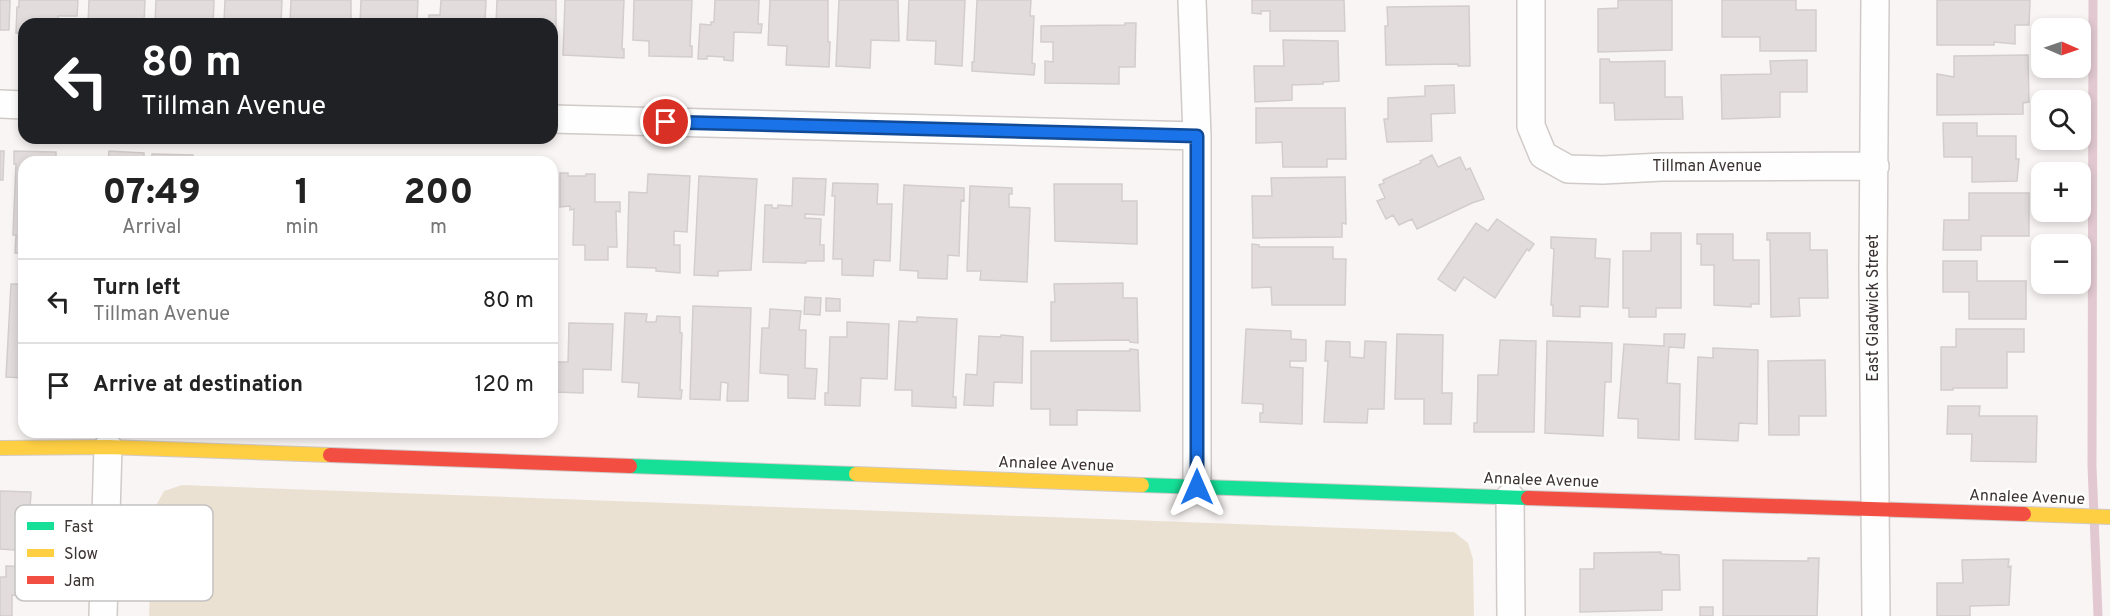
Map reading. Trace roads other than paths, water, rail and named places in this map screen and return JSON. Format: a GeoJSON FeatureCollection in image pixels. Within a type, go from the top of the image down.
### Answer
{"type":"FeatureCollection","features":[{"type":"Feature","properties":{"kind":"street"},"geometry":{"type":"LineString","coordinates":[[1192,0],[1197,136],[1197,487]]}},
{"type":"Feature","properties":{"kind":"street","name":"Tillman Avenue"},"geometry":{"type":"LineString","coordinates":[[1531,0],[1532,126],[1543,155],[1568,169],[1603,170],[1662,166],[1875,166]]}},
{"type":"Feature","properties":{"kind":"street","name":"East Gladwick Street"},"geometry":{"type":"LineString","coordinates":[[1875,0],[1876,616]]}},
{"type":"Feature","properties":{"kind":"street"},"geometry":{"type":"LineString","coordinates":[[0,104],[18,105]]}},
{"type":"Feature","properties":{"kind":"street"},"geometry":{"type":"LineString","coordinates":[[558,119],[1197,136]]}},
{"type":"Feature","properties":{"kind":"street"},"geometry":{"type":"LineString","coordinates":[[106,505],[108,447]]}},
{"type":"Feature","properties":{"kind":"street","name":"Annalee Avenue"},"geometry":{"type":"LineString","coordinates":[[0,448],[108,447],[1197,487],[2110,517]]}},
{"type":"Feature","properties":{"kind":"street"},"geometry":{"type":"LineString","coordinates":[[1510,497],[1511,616]]}},
{"type":"Feature","properties":{"kind":"street"},"geometry":{"type":"LineString","coordinates":[[103,601],[103,616]]}},
{"type":"Feature","properties":{"kind":"waterway"},"geometry":{"type":"LineString","coordinates":[[2093,0],[2092,466],[2098,616]]}}]}
